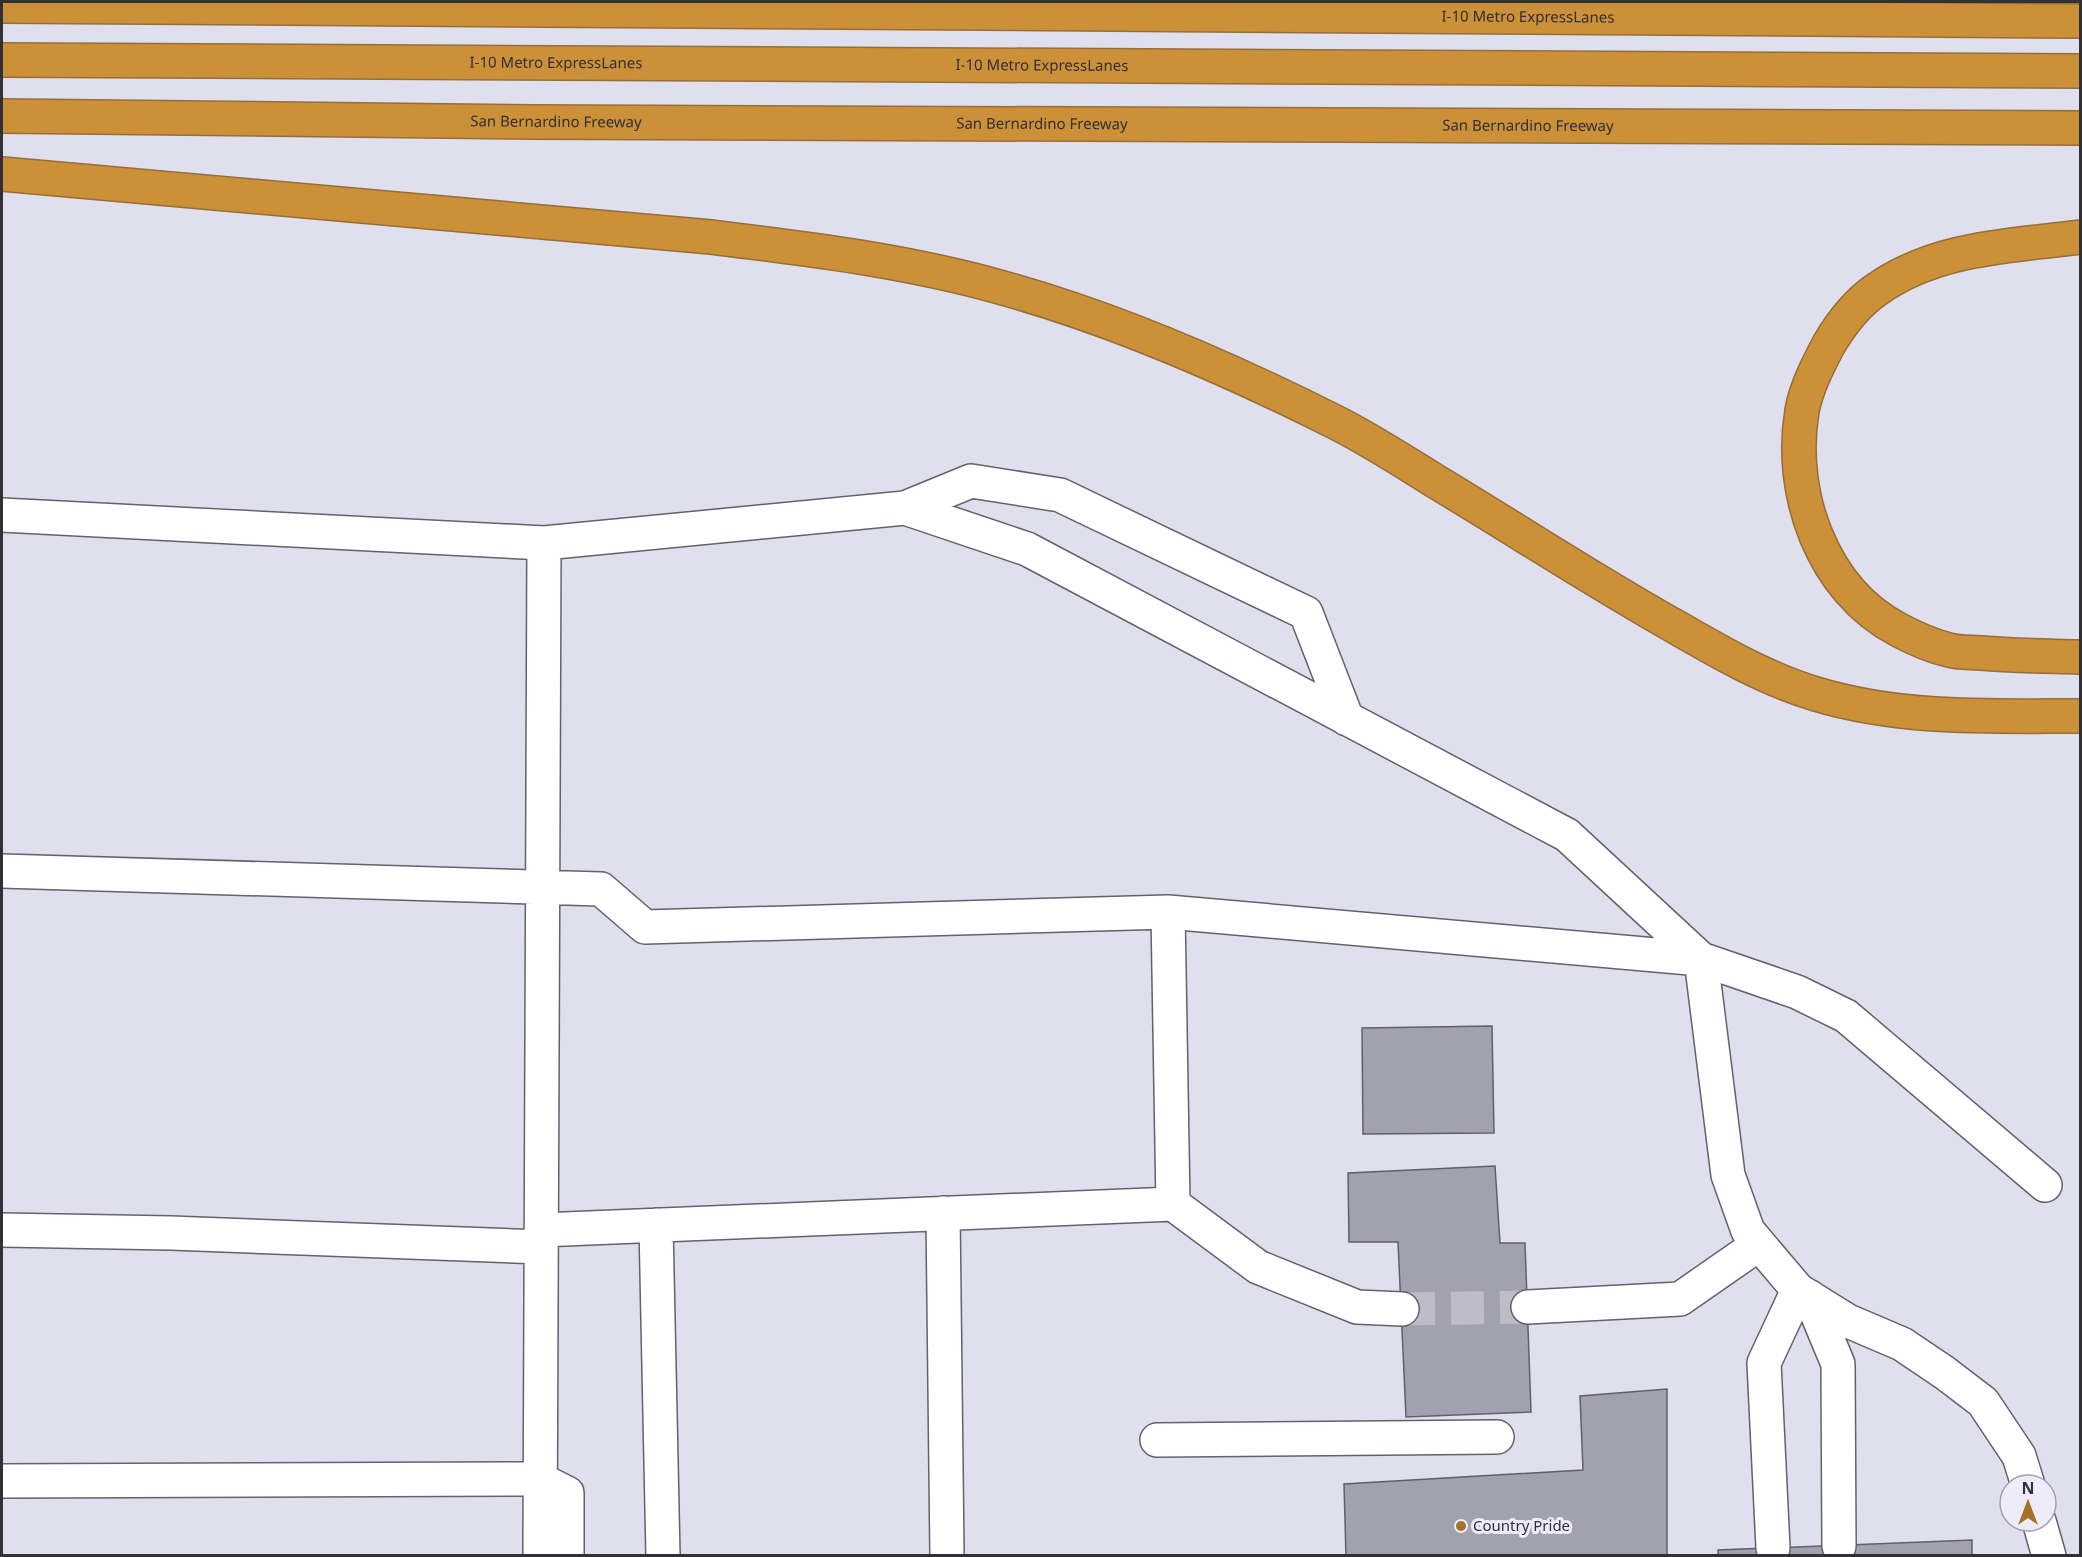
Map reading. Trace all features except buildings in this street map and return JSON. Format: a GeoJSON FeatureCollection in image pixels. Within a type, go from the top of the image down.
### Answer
{"type":"FeatureCollection","features":[{"type":"Feature","properties":{"kind":"highway","name":"I-10 Metro ExpressLanes"},"geometry":{"type":"LineString","coordinates":[[2,6],[2080,21]]}},
{"type":"Feature","properties":{"kind":"highway","name":"I-10 Metro ExpressLanes"},"geometry":{"type":"LineString","coordinates":[[2,60],[2080,71]]}},
{"type":"Feature","properties":{"kind":"highway","name":"San Bernardino Freeway"},"geometry":{"type":"LineString","coordinates":[[2,116],[571,122],[2080,128]]}},
{"type":"Feature","properties":{"kind":"highway"},"geometry":{"type":"LineString","coordinates":[[2,174],[711,237],[813,250],[914,267],[1003,287],[1104,320],[1205,361],[1343,426],[1634,604],[1737,662],[1776,679],[1814,693],[1888,711],[1947,715],[2080,716]]}},
{"type":"Feature","properties":{"kind":"highway"},"geometry":{"type":"LineString","coordinates":[[2080,237],[1950,255],[1912,270],[1875,290],[1856,307],[1822,357],[1802,410],[1799,442],[1800,471],[1807,513],[1820,545],[1839,577],[1865,606],[1896,629],[1923,642],[1950,651],[2014,656],[2080,657]]}},
{"type":"Feature","properties":{"kind":"lane"},"geometry":{"type":"LineString","coordinates":[[2,515],[544,543],[905,508],[971,481],[1060,495],[1306,614],[1347,719]]}},
{"type":"Feature","properties":{"kind":"lane"},"geometry":{"type":"LineString","coordinates":[[905,508],[1027,549],[1567,835],[1701,959],[1728,1176],[1748,1231],[1804,1294],[1838,1364],[1839,1546]]}},
{"type":"Feature","properties":{"kind":"lane"},"geometry":{"type":"LineString","coordinates":[[540,1556],[544,543]]}},
{"type":"Feature","properties":{"kind":"lane"},"geometry":{"type":"LineString","coordinates":[[2,871],[542,886],[602,890],[645,927],[1168,912],[1701,959],[1797,992],[1845,1016],[2045,1185]]}},
{"type":"Feature","properties":{"kind":"lane"},"geometry":{"type":"LineString","coordinates":[[1168,912],[1173,1204]]}},
{"type":"Feature","properties":{"kind":"lane"},"geometry":{"type":"LineString","coordinates":[[2,1230],[541,1238],[656,1225],[1173,1204],[1258,1267],[1357,1307],[1402,1309]]}},
{"type":"Feature","properties":{"kind":"lane"},"geometry":{"type":"LineString","coordinates":[[943,1213],[947,1556]]}},
{"type":"Feature","properties":{"kind":"lane"},"geometry":{"type":"LineString","coordinates":[[656,1225],[663,1556]]}},
{"type":"Feature","properties":{"kind":"lane"},"geometry":{"type":"LineString","coordinates":[[1528,1307],[1680,1299],[1759,1244]]}},
{"type":"Feature","properties":{"kind":"lane"},"geometry":{"type":"LineString","coordinates":[[1804,1294],[1848,1321],[1902,1344],[1946,1373],[1983,1402],[2019,1456],[2024,1473]]}},
{"type":"Feature","properties":{"kind":"lane"},"geometry":{"type":"LineString","coordinates":[[1773,1548],[1764,1363],[1804,1294]]}},
{"type":"Feature","properties":{"kind":"lane"},"geometry":{"type":"LineString","coordinates":[[1157,1440],[1497,1437]]}},
{"type":"Feature","properties":{"kind":"lane"},"geometry":{"type":"LineString","coordinates":[[2,1481],[539,1479],[567,1493],[567,1556]]}},
{"type":"Feature","properties":{"kind":"lane"},"geometry":{"type":"LineString","coordinates":[[2042,1533],[2049,1556]]}},
{"type":"Feature","properties":{"kind":"tunnel"},"geometry":{"type":"LineString","coordinates":[[1402,1309],[1528,1307]]}},
{"type":"Feature","properties":{"kind":"place","name":"Country Pride"},"geometry":{"type":"Point","coordinates":[1461,1526]}}]}
